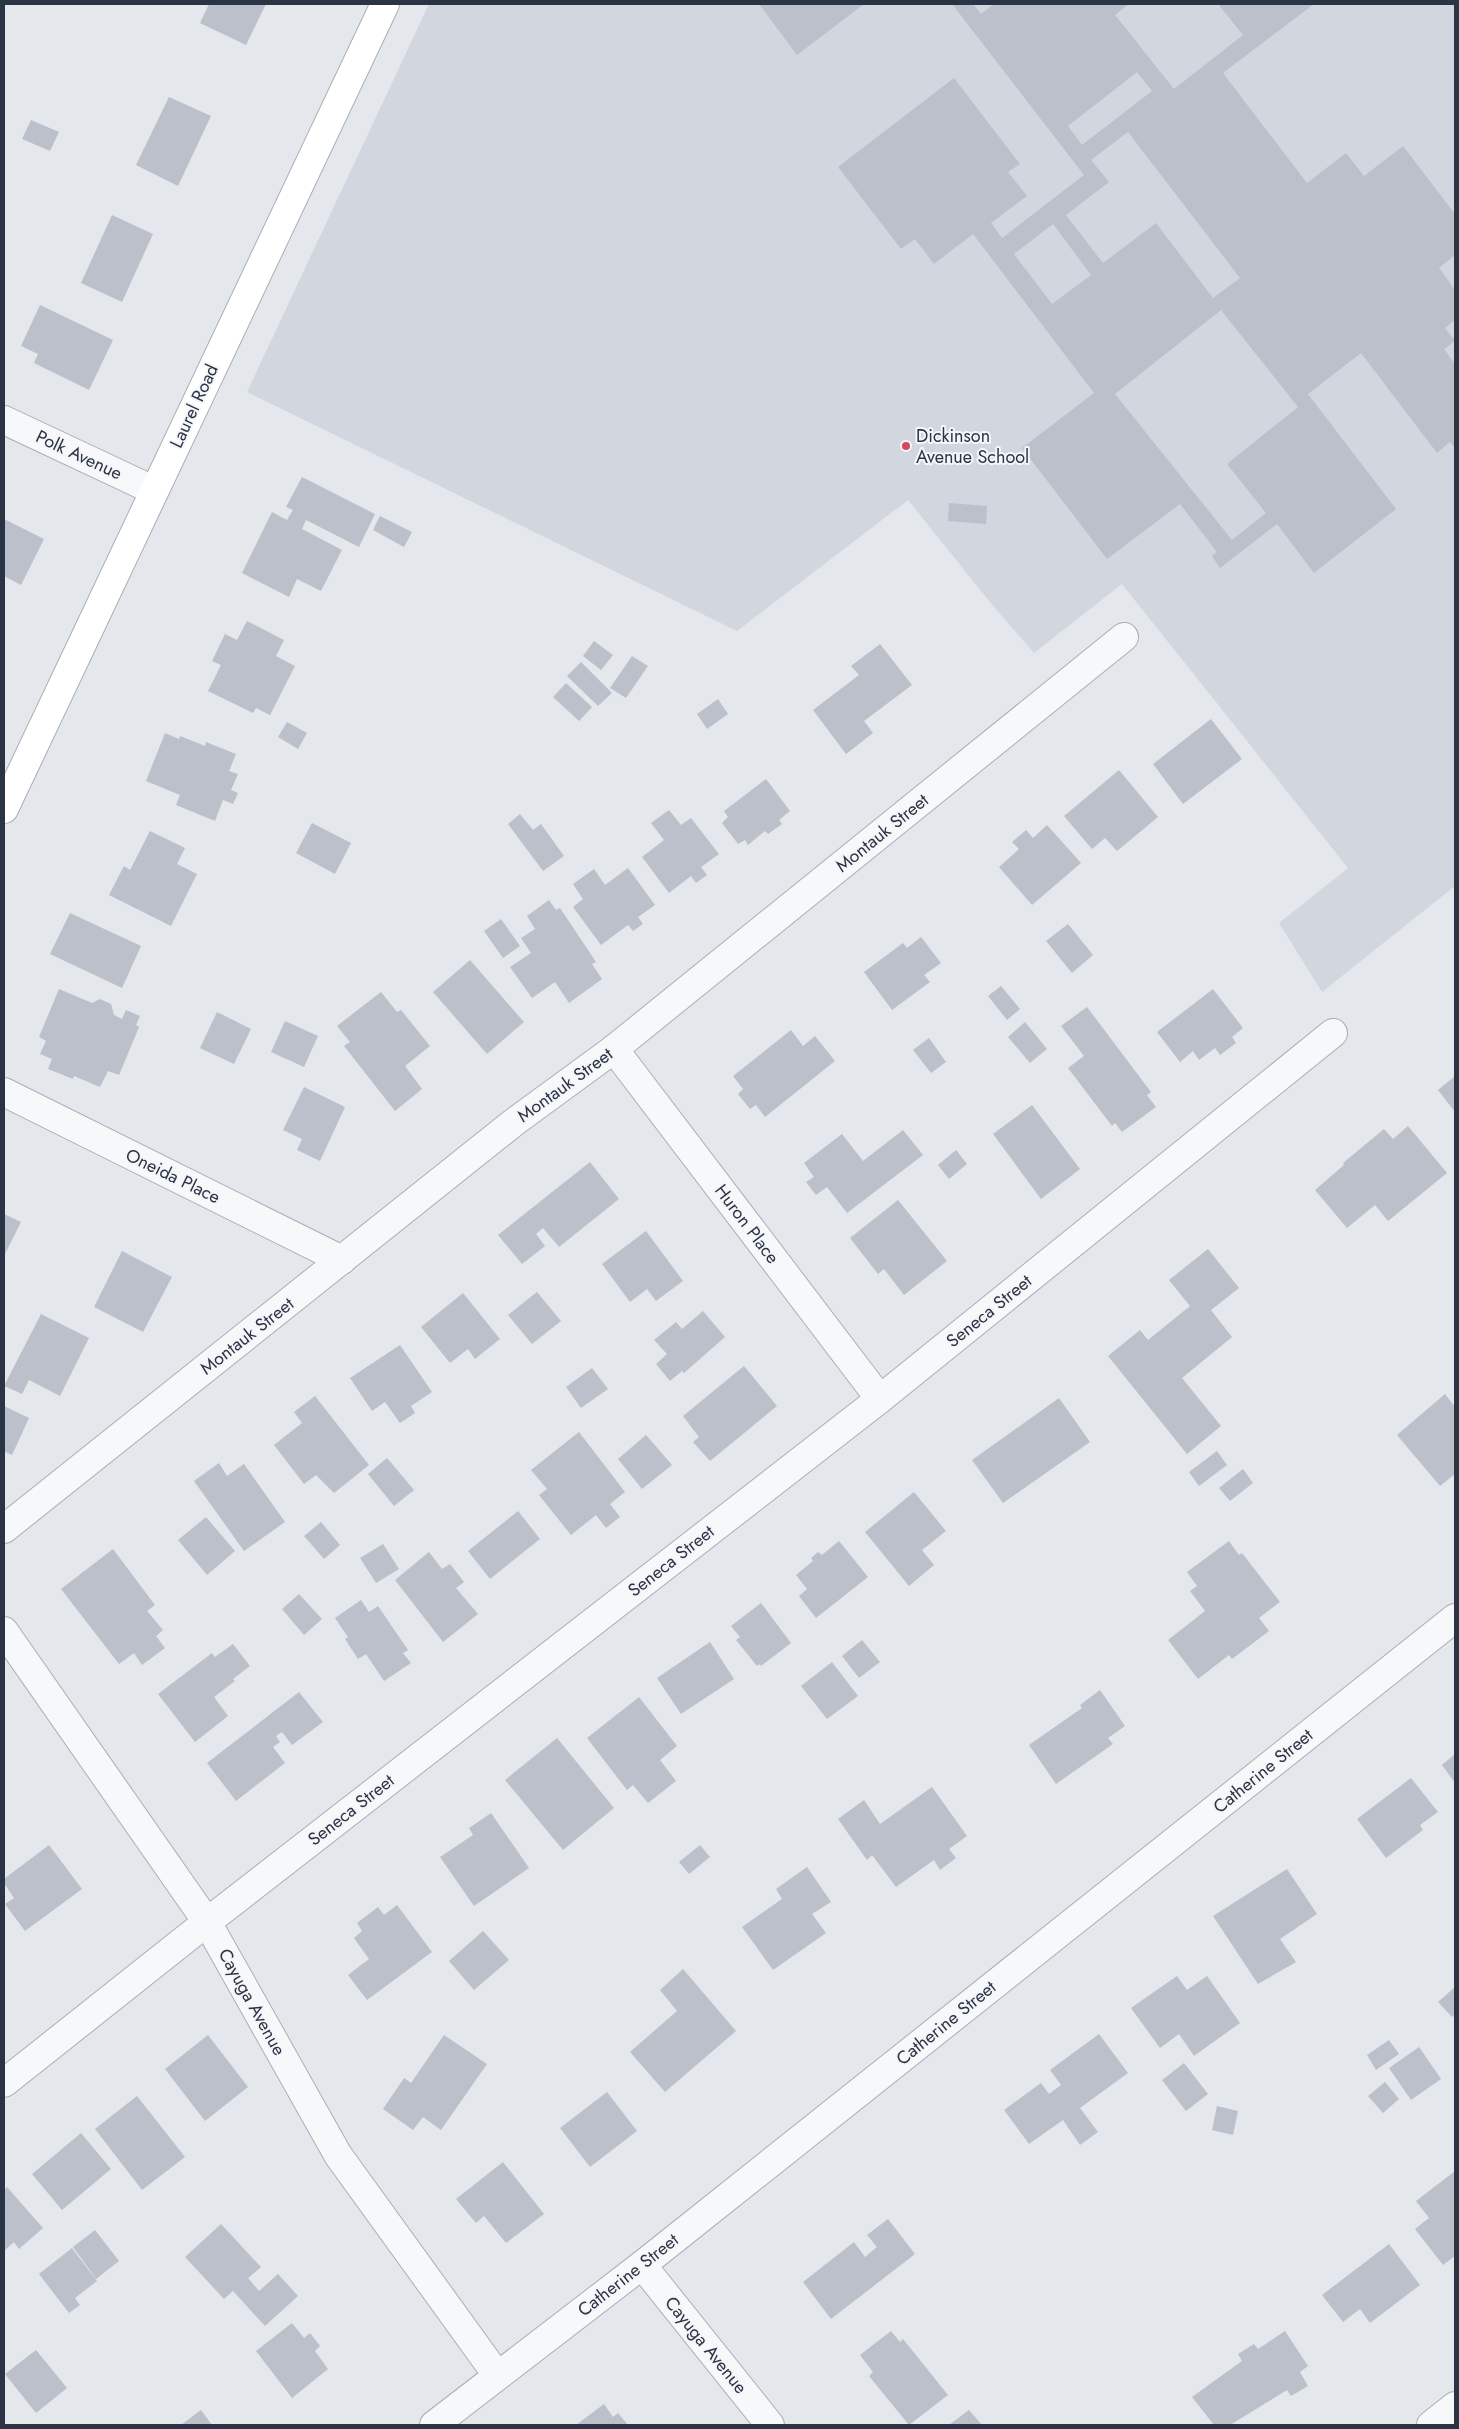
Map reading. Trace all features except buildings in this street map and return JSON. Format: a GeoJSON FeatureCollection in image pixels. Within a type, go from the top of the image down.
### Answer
{"type":"FeatureCollection","features":[{"type":"Feature","properties":{"kind":"main road","name":"Laurel Road"},"geometry":{"type":"LineString","coordinates":[[4,809],[385,4]]}},
{"type":"Feature","properties":{"kind":"street","name":"Polk Avenue"},"geometry":{"type":"LineString","coordinates":[[4,420],[154,490]]}},
{"type":"Feature","properties":{"kind":"street","name":"Montauk Street"},"geometry":{"type":"LineString","coordinates":[[4,1529],[513,1123],[614,1049],[1124,637]]}},
{"type":"Feature","properties":{"kind":"street","name":"Seneca Street"},"geometry":{"type":"LineString","coordinates":[[4,2083],[207,1922],[880,1399],[1333,1033]]}},
{"type":"Feature","properties":{"kind":"street","name":"Huron Place"},"geometry":{"type":"LineString","coordinates":[[614,1049],[880,1399]]}},
{"type":"Feature","properties":{"kind":"street","name":"Oneida Place"},"geometry":{"type":"LineString","coordinates":[[4,1092],[342,1260]]}},
{"type":"Feature","properties":{"kind":"street","name":"Catherine Street"},"geometry":{"type":"LineString","coordinates":[[434,2425],[642,2265],[1455,1618]]}},
{"type":"Feature","properties":{"kind":"street","name":"Cayuga Avenue"},"geometry":{"type":"LineString","coordinates":[[4,1631],[207,1922],[338,2155],[497,2375]]}},
{"type":"Feature","properties":{"kind":"street","name":"Cayuga Avenue"},"geometry":{"type":"LineString","coordinates":[[642,2265],[770,2425]]}},
{"type":"Feature","properties":{"kind":"street"},"geometry":{"type":"LineString","coordinates":[[1431,2425],[1455,2406]]}},
{"type":"Feature","properties":{"kind":"shaded area","name":"Dickinson Avenue School"},"geometry":{"type":"Polygon","coordinates":[[[429,4],[1455,4],[1455,886],[1322,992],[1279,923],[1348,868],[1122,584],[1034,653],[994,607],[908,500],[737,631],[247,392],[429,4]]]}},
{"type":"Feature","properties":{"kind":"place","name":"Dickinson Avenue School"},"geometry":{"type":"Point","coordinates":[906,446]}}]}
